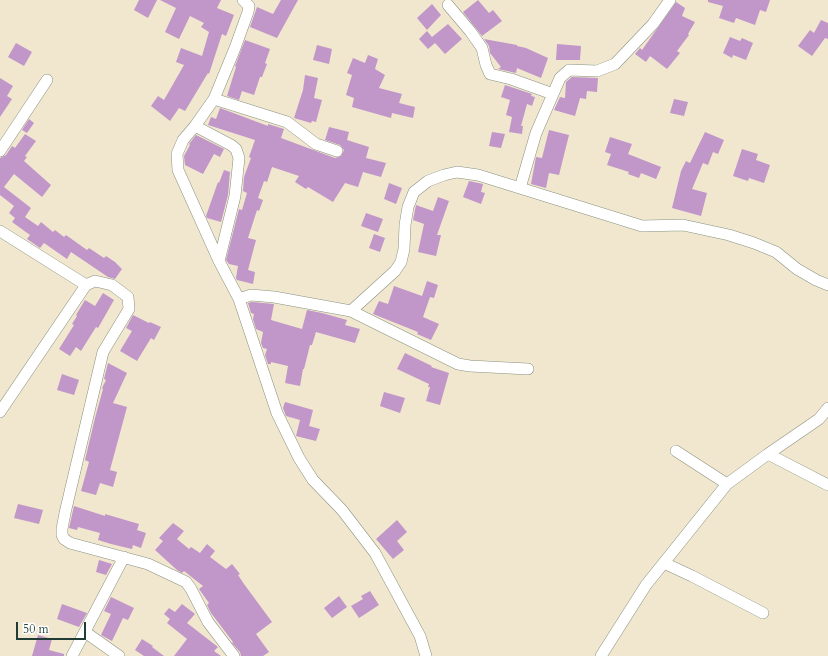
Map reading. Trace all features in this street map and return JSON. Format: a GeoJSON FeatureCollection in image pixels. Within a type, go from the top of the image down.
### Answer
{"type":"FeatureCollection","features":[{"type":"Feature","properties":{"kind":"street"},"geometry":{"type":"LineString","coordinates":[[520,188],[536,133],[560,78],[569,70],[597,71],[615,64],[653,24],[670,0]]}},
{"type":"Feature","properties":{"kind":"street"},"geometry":{"type":"LineString","coordinates":[[250,2],[235,48],[214,98],[195,126],[183,140],[177,154],[178,170],[219,261],[239,299],[277,413],[299,458],[313,480],[342,510],[376,554],[420,636],[426,656]]}},
{"type":"Feature","properties":{"kind":"street"},"geometry":{"type":"LineString","coordinates":[[448,5],[470,30],[482,48],[490,74],[511,79],[553,94]]}},
{"type":"Feature","properties":{"kind":"street"},"geometry":{"type":"LineString","coordinates":[[0,151],[47,80]]}},
{"type":"Feature","properties":{"kind":"street"},"geometry":{"type":"LineString","coordinates":[[214,98],[287,122],[316,144],[337,151]]}},
{"type":"Feature","properties":{"kind":"street"},"geometry":{"type":"LineString","coordinates":[[195,126],[231,145],[236,149],[239,158],[235,196],[219,261]]}},
{"type":"Feature","properties":{"kind":"street"},"geometry":{"type":"LineString","coordinates":[[351,311],[395,271],[401,262],[404,248],[408,207],[414,192],[428,181],[457,172],[478,175],[642,226],[683,225],[735,237],[776,252],[797,269],[828,285]]}},
{"type":"Feature","properties":{"kind":"street"},"geometry":{"type":"LineString","coordinates":[[0,231],[86,285]]}},
{"type":"Feature","properties":{"kind":"street"},"geometry":{"type":"LineString","coordinates":[[0,412],[86,285],[95,281],[112,286],[128,297],[129,309],[103,352],[65,513],[62,535],[64,539],[70,543],[148,564],[186,582],[208,622],[234,656]]}},
{"type":"Feature","properties":{"kind":"street"},"geometry":{"type":"LineString","coordinates":[[239,299],[251,296],[274,297],[351,311],[458,364],[528,369]]}},
{"type":"Feature","properties":{"kind":"street"},"geometry":{"type":"LineString","coordinates":[[601,656],[646,585],[727,484],[819,419],[828,408]]}},
{"type":"Feature","properties":{"kind":"street"},"geometry":{"type":"LineString","coordinates":[[676,451],[727,484]]}},
{"type":"Feature","properties":{"kind":"street"},"geometry":{"type":"LineString","coordinates":[[768,454],[828,485]]}},
{"type":"Feature","properties":{"kind":"street"},"geometry":{"type":"LineString","coordinates":[[72,656],[124,557]]}},
{"type":"Feature","properties":{"kind":"street"},"geometry":{"type":"LineString","coordinates":[[664,563],[763,612]]}},
{"type":"Feature","properties":{"kind":"street"},"geometry":{"type":"LineString","coordinates":[[84,632],[119,656]]}},
{"type":"Feature","properties":{"kind":"building"},"geometry":{"type":"Polygon","coordinates":[[[139,0],[157,0],[148,18],[134,10],[139,0]]]}},
{"type":"Feature","properties":{"kind":"building"},"geometry":{"type":"Polygon","coordinates":[[[160,0],[221,0],[217,8],[234,15],[226,36],[222,34],[209,74],[208,73],[185,111],[179,108],[170,121],[151,106],[158,96],[164,100],[184,65],[176,62],[181,48],[202,56],[209,32],[201,27],[204,23],[190,16],[179,39],[165,32],[176,8],[160,0]]]}},
{"type":"Feature","properties":{"kind":"building"},"geometry":{"type":"Polygon","coordinates":[[[281,0],[298,0],[277,38],[250,27],[257,7],[273,14],[281,0]]]}},
{"type":"Feature","properties":{"kind":"building"},"geometry":{"type":"Polygon","coordinates":[[[478,0],[489,13],[493,10],[502,21],[482,36],[463,12],[478,0]]]}},
{"type":"Feature","properties":{"kind":"building"},"geometry":{"type":"Polygon","coordinates":[[[708,0],[770,0],[766,12],[760,10],[755,25],[736,18],[734,23],[719,18],[723,6],[708,2],[708,0]]]}},
{"type":"Feature","properties":{"kind":"building"},"geometry":{"type":"Polygon","coordinates":[[[676,2],[685,8],[682,16],[695,22],[688,34],[689,35],[677,51],[680,53],[667,69],[650,56],[646,62],[635,54],[640,48],[642,50],[676,2]]]}},
{"type":"Feature","properties":{"kind":"building"},"geometry":{"type":"Polygon","coordinates":[[[432,4],[441,15],[427,30],[417,18],[432,4]]]}},
{"type":"Feature","properties":{"kind":"building"},"geometry":{"type":"Polygon","coordinates":[[[821,20],[828,23],[828,39],[825,38],[812,56],[798,46],[810,30],[814,33],[821,20]]]}},
{"type":"Feature","properties":{"kind":"building"},"geometry":{"type":"Polygon","coordinates":[[[448,24],[462,39],[445,54],[435,43],[428,49],[419,39],[427,31],[432,37],[448,24]]]}},
{"type":"Feature","properties":{"kind":"building"},"geometry":{"type":"Polygon","coordinates":[[[730,37],[740,41],[742,38],[753,43],[746,60],[733,55],[732,58],[723,53],[730,37]]]}},
{"type":"Feature","properties":{"kind":"building"},"geometry":{"type":"Polygon","coordinates":[[[484,39],[517,45],[548,58],[541,78],[517,68],[516,73],[498,69],[501,67],[490,53],[489,46],[484,39]]]}},
{"type":"Feature","properties":{"kind":"building"},"geometry":{"type":"Polygon","coordinates":[[[245,40],[270,49],[265,63],[267,64],[262,77],[260,77],[254,95],[242,91],[239,100],[227,96],[236,67],[235,66],[245,40]]]}},
{"type":"Feature","properties":{"kind":"building"},"geometry":{"type":"Polygon","coordinates":[[[16,43],[32,52],[24,66],[8,57],[16,43]]]}},
{"type":"Feature","properties":{"kind":"building"},"geometry":{"type":"Polygon","coordinates":[[[557,44],[581,46],[580,60],[556,60],[557,44]]]}},
{"type":"Feature","properties":{"kind":"building"},"geometry":{"type":"Polygon","coordinates":[[[317,45],[332,49],[329,64],[313,60],[317,45]]]}},
{"type":"Feature","properties":{"kind":"building"},"geometry":{"type":"Polygon","coordinates":[[[368,55],[378,59],[375,69],[385,75],[379,88],[402,94],[399,103],[415,107],[413,118],[392,113],[391,118],[352,107],[354,98],[346,95],[352,75],[347,73],[353,58],[365,63],[368,55]]]}},
{"type":"Feature","properties":{"kind":"building"},"geometry":{"type":"Polygon","coordinates":[[[305,75],[318,78],[314,98],[322,100],[316,122],[312,121],[311,123],[294,118],[303,90],[305,75]]]}},
{"type":"Feature","properties":{"kind":"building"},"geometry":{"type":"Polygon","coordinates":[[[572,77],[598,78],[597,92],[587,91],[586,99],[580,98],[575,116],[554,110],[560,97],[565,98],[566,82],[572,77]]]}},
{"type":"Feature","properties":{"kind":"building"},"geometry":{"type":"Polygon","coordinates":[[[0,78],[13,86],[7,96],[12,99],[0,117],[0,78]]]}},
{"type":"Feature","properties":{"kind":"building"},"geometry":{"type":"Polygon","coordinates":[[[505,85],[532,94],[531,96],[535,97],[532,106],[527,104],[521,126],[523,126],[522,134],[509,132],[512,117],[506,115],[510,100],[501,97],[505,85]]]}},
{"type":"Feature","properties":{"kind":"building"},"geometry":{"type":"Polygon","coordinates":[[[674,99],[688,102],[684,116],[670,113],[674,99]]]}},
{"type":"Feature","properties":{"kind":"building"},"geometry":{"type":"Polygon","coordinates":[[[220,108],[268,126],[268,124],[284,129],[281,138],[335,158],[341,156],[344,150],[340,145],[325,140],[329,127],[349,132],[347,140],[369,147],[366,158],[386,163],[381,177],[363,172],[358,187],[345,183],[333,202],[308,187],[306,189],[295,182],[299,176],[272,167],[267,182],[264,181],[258,198],[263,200],[259,211],[257,210],[248,238],[256,240],[248,270],[255,272],[253,284],[237,280],[238,266],[229,264],[226,260],[239,209],[242,210],[247,193],[243,191],[244,177],[251,158],[249,157],[255,140],[208,125],[211,117],[216,119],[220,108]]]}},
{"type":"Feature","properties":{"kind":"building"},"geometry":{"type":"Polygon","coordinates":[[[29,119],[34,123],[27,133],[22,130],[29,119]]]}},
{"type":"Feature","properties":{"kind":"building"},"geometry":{"type":"Polygon","coordinates":[[[549,130],[569,135],[559,175],[549,173],[546,188],[531,184],[536,157],[542,158],[549,130]]]}},
{"type":"Feature","properties":{"kind":"building"},"geometry":{"type":"Polygon","coordinates":[[[492,132],[505,134],[501,148],[489,146],[492,132]]]}},
{"type":"Feature","properties":{"kind":"building"},"geometry":{"type":"Polygon","coordinates":[[[705,132],[724,140],[718,154],[713,152],[708,165],[703,163],[692,189],[707,193],[701,216],[672,208],[681,171],[686,161],[690,163],[705,132]]]}},
{"type":"Feature","properties":{"kind":"building"},"geometry":{"type":"Polygon","coordinates":[[[25,134],[36,141],[25,156],[27,157],[24,161],[51,185],[42,197],[14,174],[4,187],[31,208],[25,217],[38,226],[41,222],[53,232],[55,230],[64,237],[66,235],[87,250],[89,248],[104,258],[106,256],[115,262],[122,269],[115,279],[108,277],[71,252],[67,259],[44,243],[40,248],[27,239],[30,235],[12,222],[15,218],[9,213],[14,206],[0,195],[0,158],[6,155],[12,146],[15,148],[25,134]]]}},
{"type":"Feature","properties":{"kind":"building"},"geometry":{"type":"Polygon","coordinates":[[[196,135],[224,149],[220,157],[214,154],[203,174],[185,165],[184,156],[190,145],[189,144],[196,135]]]}},
{"type":"Feature","properties":{"kind":"building"},"geometry":{"type":"Polygon","coordinates":[[[610,137],[632,144],[628,154],[661,167],[656,179],[641,173],[639,178],[628,174],[629,172],[607,165],[611,154],[605,152],[610,137]]]}},
{"type":"Feature","properties":{"kind":"building"},"geometry":{"type":"Polygon","coordinates":[[[742,149],[758,154],[756,160],[770,165],[764,183],[749,178],[748,181],[733,176],[742,149]]]}},
{"type":"Feature","properties":{"kind":"building"},"geometry":{"type":"Polygon","coordinates":[[[224,170],[230,172],[228,195],[221,222],[207,218],[206,216],[218,182],[219,183],[224,170]]]}},
{"type":"Feature","properties":{"kind":"building"},"geometry":{"type":"Polygon","coordinates":[[[469,181],[483,184],[481,192],[485,193],[481,204],[463,197],[469,181]]]}},
{"type":"Feature","properties":{"kind":"building"},"geometry":{"type":"Polygon","coordinates":[[[389,183],[402,188],[396,204],[384,199],[389,183]]]}},
{"type":"Feature","properties":{"kind":"building"},"geometry":{"type":"Polygon","coordinates":[[[438,197],[449,201],[437,235],[441,235],[436,256],[418,252],[424,224],[413,220],[416,205],[433,211],[438,197]]]}},
{"type":"Feature","properties":{"kind":"building"},"geometry":{"type":"Polygon","coordinates":[[[366,213],[383,219],[378,232],[361,226],[366,213]]]}},
{"type":"Feature","properties":{"kind":"building"},"geometry":{"type":"Polygon","coordinates":[[[374,234],[385,238],[380,252],[369,248],[374,234]]]}},
{"type":"Feature","properties":{"kind":"building"},"geometry":{"type":"Polygon","coordinates":[[[427,281],[438,285],[434,298],[430,297],[423,317],[439,324],[431,340],[417,334],[418,332],[373,314],[379,301],[388,304],[394,286],[422,296],[427,281]]]}},
{"type":"Feature","properties":{"kind":"building"},"geometry":{"type":"Polygon","coordinates":[[[103,293],[114,300],[98,328],[96,327],[81,351],[76,347],[70,356],[59,349],[74,325],[72,324],[85,300],[95,306],[103,293]]]}},
{"type":"Feature","properties":{"kind":"building"},"geometry":{"type":"Polygon","coordinates":[[[248,303],[274,304],[271,320],[302,329],[307,310],[347,320],[345,325],[360,329],[355,343],[316,332],[312,345],[310,345],[300,386],[285,383],[288,366],[271,362],[271,364],[268,364],[265,355],[267,349],[263,348],[261,343],[263,332],[256,329],[253,319],[254,314],[251,313],[248,303]]]}},
{"type":"Feature","properties":{"kind":"building"},"geometry":{"type":"Polygon","coordinates":[[[133,315],[161,327],[154,340],[151,338],[137,361],[120,351],[132,331],[126,328],[133,315]]]}},
{"type":"Feature","properties":{"kind":"building"},"geometry":{"type":"Polygon","coordinates":[[[405,353],[432,366],[431,367],[449,373],[440,405],[426,401],[430,387],[428,387],[429,384],[397,369],[405,353]]]}},
{"type":"Feature","properties":{"kind":"building"},"geometry":{"type":"Polygon","coordinates":[[[108,363],[127,373],[113,403],[127,407],[110,470],[117,472],[113,487],[100,483],[96,495],[81,491],[89,462],[85,460],[103,389],[102,388],[106,380],[104,379],[108,363]]]}},
{"type":"Feature","properties":{"kind":"building"},"geometry":{"type":"Polygon","coordinates":[[[62,374],[79,380],[74,395],[57,390],[62,374]]]}},
{"type":"Feature","properties":{"kind":"building"},"geometry":{"type":"Polygon","coordinates":[[[384,392],[405,398],[400,413],[380,406],[384,392]]]}},
{"type":"Feature","properties":{"kind":"building"},"geometry":{"type":"Polygon","coordinates":[[[285,402],[313,410],[309,426],[320,429],[316,441],[296,436],[300,420],[286,416],[283,408],[285,402]]]}},
{"type":"Feature","properties":{"kind":"building"},"geometry":{"type":"Polygon","coordinates":[[[18,504],[43,510],[39,524],[14,518],[18,504]]]}},
{"type":"Feature","properties":{"kind":"building"},"geometry":{"type":"Polygon","coordinates":[[[74,506],[105,516],[105,514],[139,524],[137,530],[146,533],[141,548],[133,545],[132,549],[111,544],[98,540],[100,533],[78,527],[77,530],[69,528],[74,506]]]}},
{"type":"Feature","properties":{"kind":"building"},"geometry":{"type":"Polygon","coordinates":[[[397,520],[407,532],[397,541],[404,550],[393,559],[376,539],[397,520]]]}},
{"type":"Feature","properties":{"kind":"building"},"geometry":{"type":"Polygon","coordinates":[[[173,523],[184,531],[177,539],[189,549],[191,547],[200,553],[207,544],[215,551],[210,557],[226,569],[232,564],[240,574],[238,575],[272,622],[256,634],[269,652],[263,656],[241,656],[240,652],[211,613],[207,605],[209,603],[199,589],[203,586],[184,571],[182,573],[177,570],[155,550],[163,541],[159,538],[173,523]]]}},
{"type":"Feature","properties":{"kind":"building"},"geometry":{"type":"Polygon","coordinates":[[[99,560],[112,564],[106,575],[96,572],[99,560]]]}},
{"type":"Feature","properties":{"kind":"building"},"geometry":{"type":"Polygon","coordinates":[[[370,591],[379,605],[359,618],[351,606],[363,599],[361,596],[370,591]]]}},
{"type":"Feature","properties":{"kind":"building"},"geometry":{"type":"Polygon","coordinates":[[[339,596],[347,607],[332,618],[324,608],[339,596]]]}},
{"type":"Feature","properties":{"kind":"building"},"geometry":{"type":"Polygon","coordinates":[[[111,597],[134,608],[128,620],[123,618],[112,641],[101,635],[111,614],[104,611],[111,597]]]}},
{"type":"Feature","properties":{"kind":"building"},"geometry":{"type":"Polygon","coordinates":[[[62,604],[87,613],[79,627],[57,619],[62,604]]]}},
{"type":"Feature","properties":{"kind":"building"},"geometry":{"type":"Polygon","coordinates":[[[182,604],[195,614],[187,623],[218,647],[214,651],[221,656],[174,656],[187,639],[167,623],[170,619],[164,614],[169,608],[175,612],[182,604]]]}},
{"type":"Feature","properties":{"kind":"building"},"geometry":{"type":"Polygon","coordinates":[[[38,635],[52,639],[49,650],[64,654],[64,656],[32,656],[38,635]]]}},
{"type":"Feature","properties":{"kind":"building"},"geometry":{"type":"Polygon","coordinates":[[[142,639],[164,656],[144,656],[135,650],[142,639]]]}}]}
